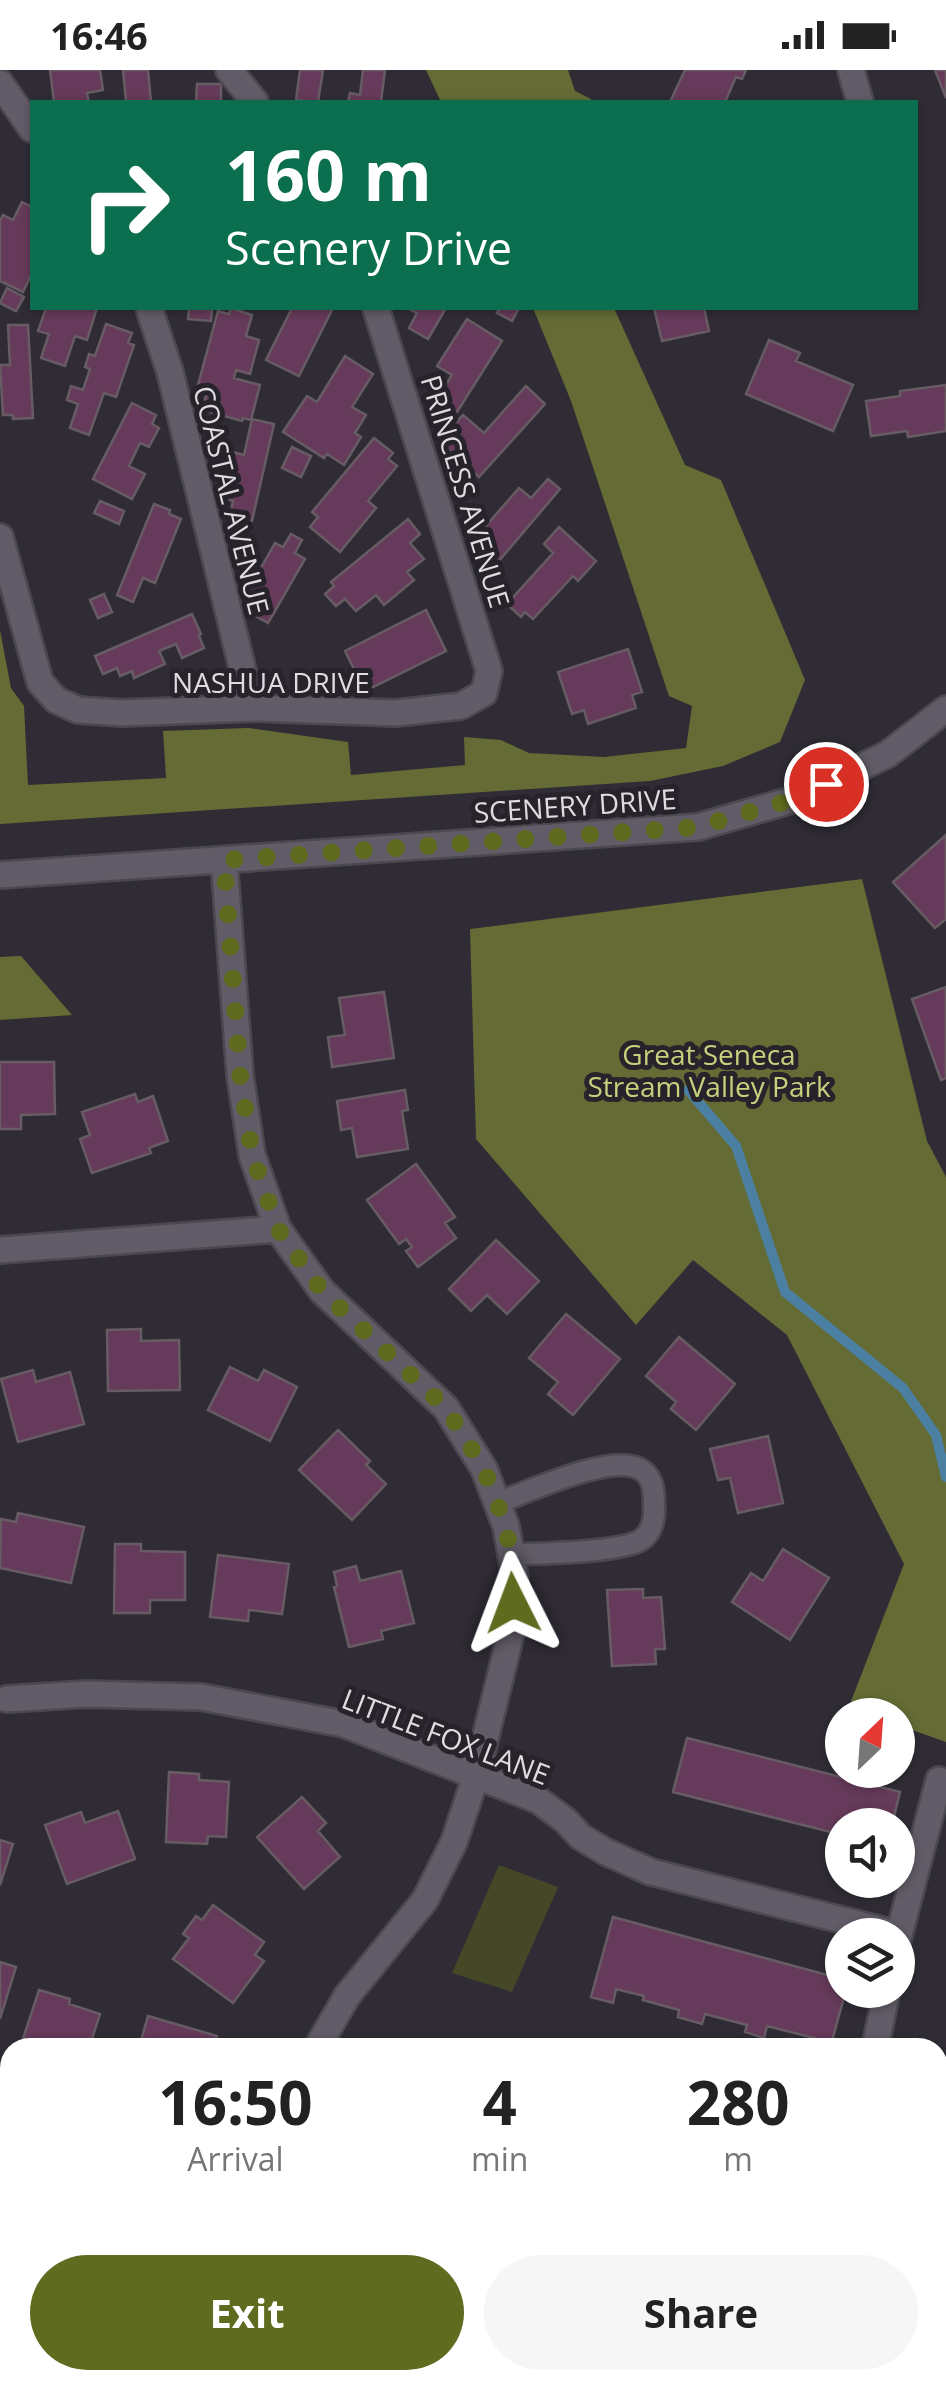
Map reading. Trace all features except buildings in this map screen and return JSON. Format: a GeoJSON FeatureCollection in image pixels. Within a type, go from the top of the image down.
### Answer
{"type":"FeatureCollection","features":[{"type":"Feature","properties":{"kind":"street"},"geometry":{"type":"LineString","coordinates":[[229,70],[253,100]]}},
{"type":"Feature","properties":{"kind":"street"},"geometry":{"type":"LineString","coordinates":[[851,70],[859,100]]}},
{"type":"Feature","properties":{"kind":"street"},"geometry":{"type":"LineString","coordinates":[[0,83],[30,125]]}},
{"type":"Feature","properties":{"kind":"street","name":"COASTAL AVENUE"},"geometry":{"type":"LineString","coordinates":[[150,310],[170,372],[252,708]]}},
{"type":"Feature","properties":{"kind":"street","name":"PRINCESS AVENUE"},"geometry":{"type":"LineString","coordinates":[[377,310],[489,671],[484,693]]}},
{"type":"Feature","properties":{"kind":"street","name":"NASHUA DRIVE"},"geometry":{"type":"LineString","coordinates":[[0,537],[40,682],[56,700],[78,710],[122,713],[252,708],[396,713],[460,706],[484,693]]}},
{"type":"Feature","properties":{"kind":"street","name":"SCENERY DRIVE"},"geometry":{"type":"LineString","coordinates":[[0,875],[698,827],[795,799],[888,754],[946,710]]}},
{"type":"Feature","properties":{"kind":"street"},"geometry":{"type":"LineString","coordinates":[[224,860],[240,1074],[252,1154],[278,1229],[322,1291],[446,1408],[484,1469],[506,1526],[514,1577],[512,1628],[476,1776],[454,1842],[425,1900],[347,1996],[323,2038]]}},
{"type":"Feature","properties":{"kind":"street"},"geometry":{"type":"LineString","coordinates":[[0,1250],[278,1229]]}},
{"type":"Feature","properties":{"kind":"street","name":"LITTLE FOX LANE"},"geometry":{"type":"LineString","coordinates":[[6,1699],[86,1694],[201,1697],[344,1724],[538,1800],[566,1820],[580,1837],[651,1872],[826,1918]]}},
{"type":"Feature","properties":{"kind":"street","name":"LITTLE FOX LANE"},"geometry":{"type":"LineString","coordinates":[[903,1918],[939,1780]]}},
{"type":"Feature","properties":{"kind":"street"},"geometry":{"type":"LineString","coordinates":[[877,2038],[883,2008]]}},
{"type":"Feature","properties":{"kind":"lane"},"geometry":{"type":"LineString","coordinates":[[497,1502],[596,1468],[627,1463],[642,1469],[654,1491],[649,1532],[640,1541],[618,1548],[511,1555]]}},
{"type":"Feature","properties":{"kind":"green space"},"geometry":{"type":"Polygon","coordinates":[[[426,70],[568,70],[575,91],[591,100],[440,100],[426,70]]]}},
{"type":"Feature","properties":{"kind":"green space"},"geometry":{"type":"Polygon","coordinates":[[[534,310],[615,310],[685,465],[721,480],[805,680],[780,742],[723,766],[650,781],[0,824],[0,630],[11,688],[24,706],[28,785],[166,778],[163,731],[248,728],[348,742],[351,775],[465,765],[464,737],[501,740],[529,753],[604,757],[686,748],[692,706],[669,696],[571,401],[534,310]]]}},
{"type":"Feature","properties":{"kind":"green space","name":"Great Seneca Stream Valley Park"},"geometry":{"type":"Polygon","coordinates":[[[862,879],[927,1141],[946,1177],[946,1742],[915,1731],[915,1698],[852,1698],[904,1564],[787,1335],[693,1260],[636,1325],[476,1139],[470,929],[862,879]]]}},
{"type":"Feature","properties":{"kind":"green space"},"geometry":{"type":"Polygon","coordinates":[[[21,956],[72,1015],[0,1020],[0,957],[21,956]]]}},
{"type":"Feature","properties":{"kind":"green space"},"geometry":{"type":"Polygon","coordinates":[[[499,1865],[558,1887],[512,1992],[452,1973],[499,1865]]]}},
{"type":"Feature","properties":{"kind":"waterway"},"geometry":{"type":"LineString","coordinates":[[688,1090],[736,1146],[785,1292],[903,1388],[936,1435],[946,1477]]}},
{"type":"Feature","properties":{"kind":"route"},"geometry":{"type":"LineString","coordinates":[[513,1603],[514,1577],[506,1526],[484,1469],[446,1408],[322,1291],[278,1229],[252,1154],[240,1074],[224,860],[698,827],[795,799],[826,784]]}}]}
